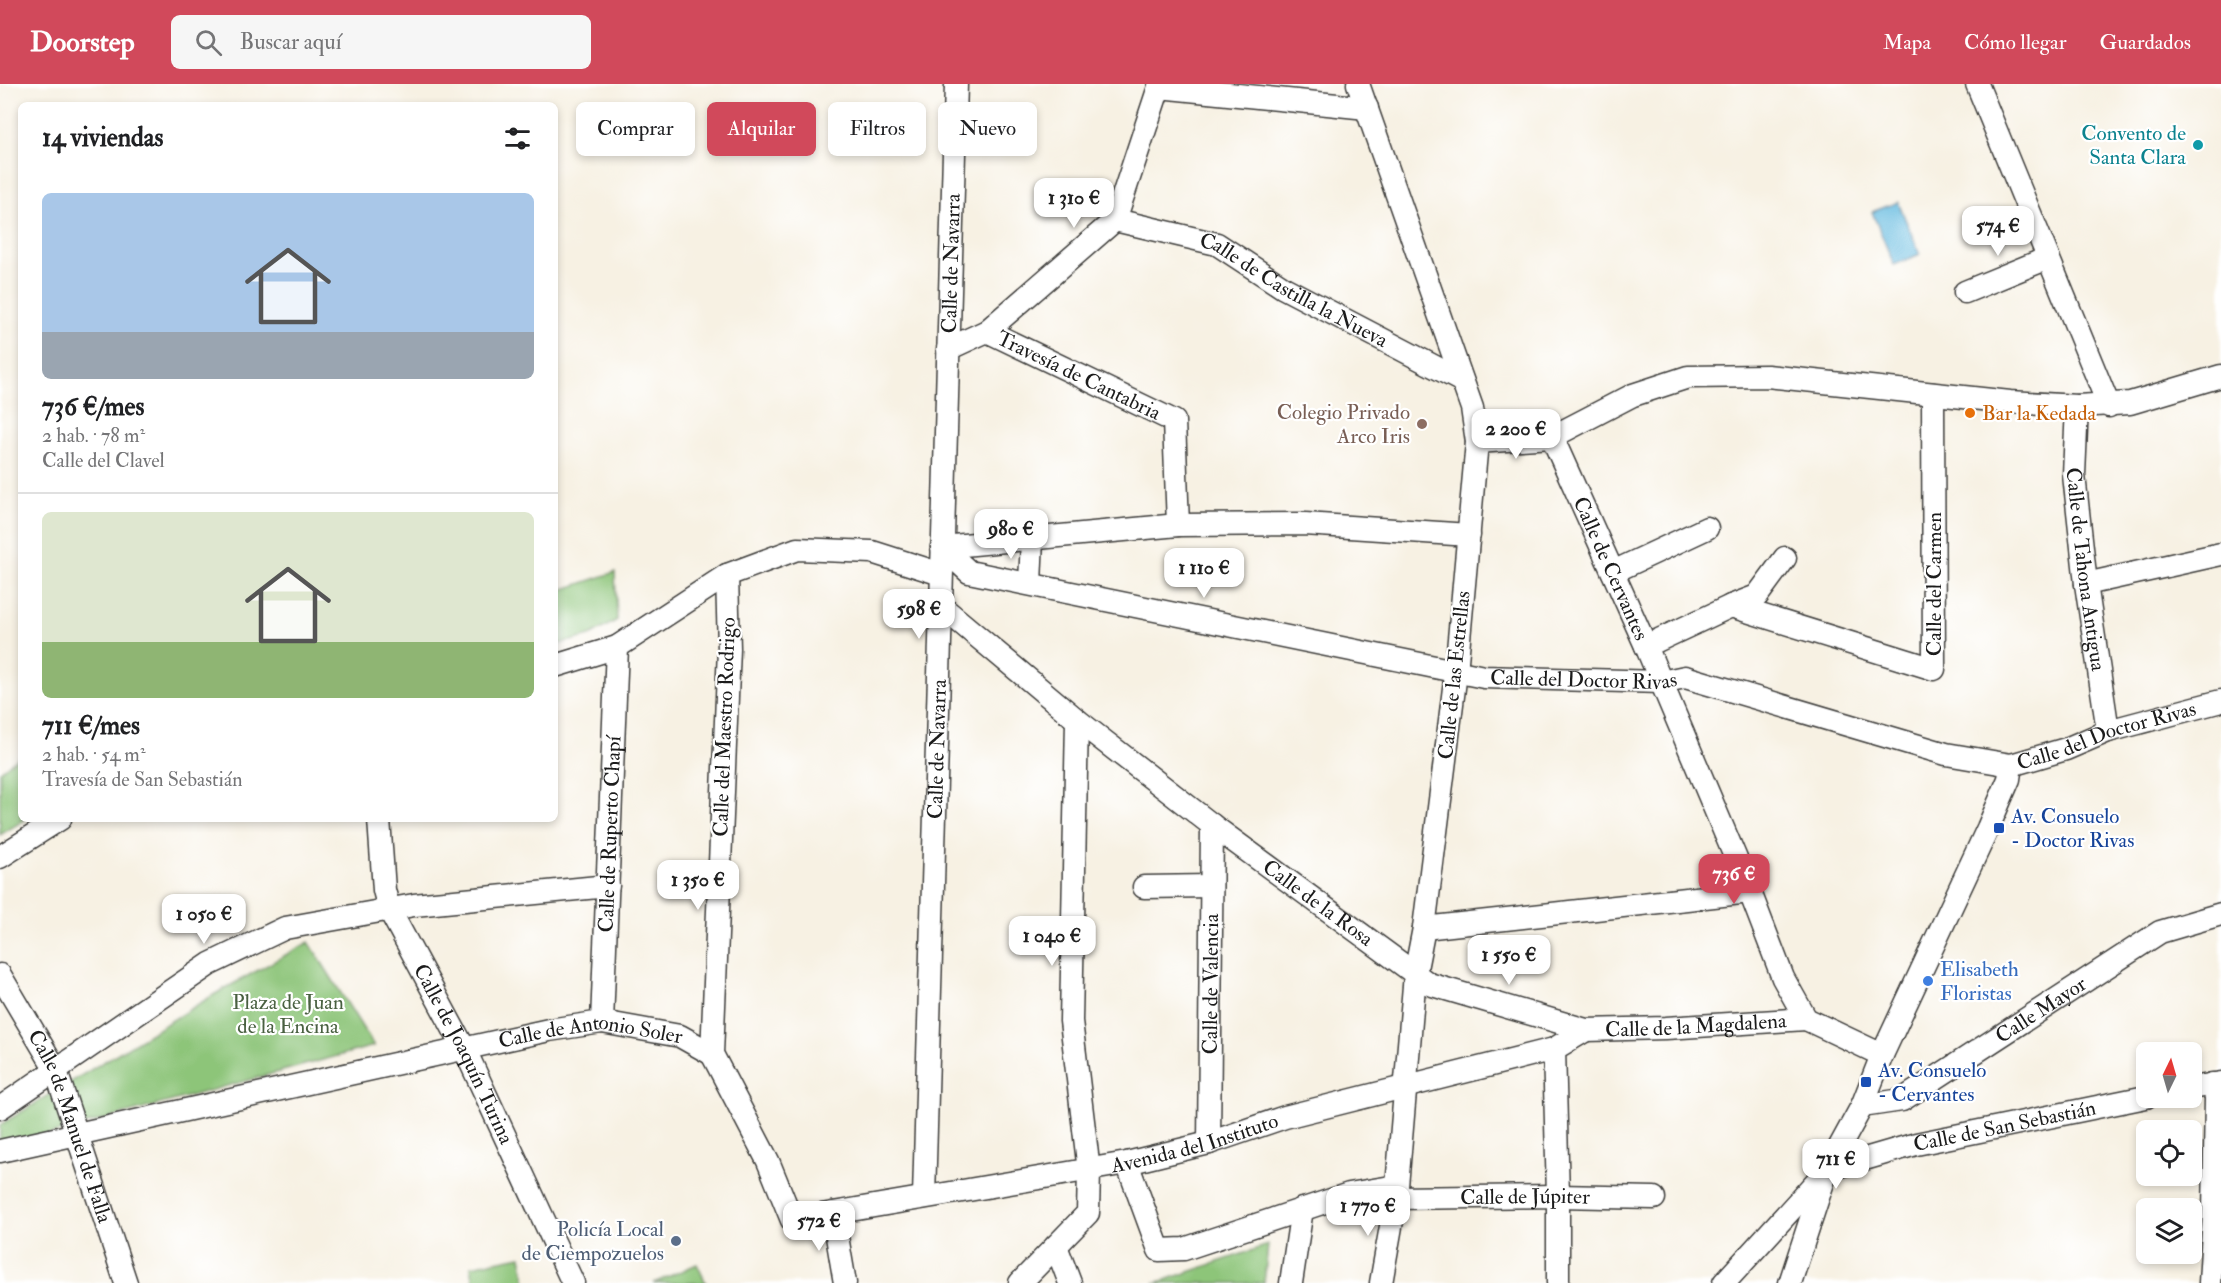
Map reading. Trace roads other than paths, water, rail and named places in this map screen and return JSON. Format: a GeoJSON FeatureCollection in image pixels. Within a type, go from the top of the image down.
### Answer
{"type":"FeatureCollection","features":[{"type":"Feature","properties":{"kind":"street","name":"Calle de Navarra"},"geometry":{"type":"LineString","coordinates":[[924,1197],[956,84]]}},
{"type":"Feature","properties":{"kind":"street","name":"Calle de las Estrellas"},"geometry":{"type":"LineString","coordinates":[[1359,84],[1472,408],[1477,442],[1456,672],[1425,928],[1415,974],[1396,1192],[1381,1283]]}},
{"type":"Feature","properties":{"kind":"street"},"geometry":{"type":"LineString","coordinates":[[1977,84],[2109,406]]}},
{"type":"Feature","properties":{"kind":"street"},"geometry":{"type":"LineString","coordinates":[[948,349],[987,331],[1115,220],[1160,86],[1367,108]]}},
{"type":"Feature","properties":{"kind":"street","name":"Calle de Castilla la Nueva"},"geometry":{"type":"LineString","coordinates":[[1115,220],[1217,244],[1284,288],[1462,381]]}},
{"type":"Feature","properties":{"kind":"street"},"geometry":{"type":"LineString","coordinates":[[1965,292],[2048,258]]}},
{"type":"Feature","properties":{"kind":"street","name":"Travesía de Cantabria"},"geometry":{"type":"LineString","coordinates":[[987,331],[1174,421],[1178,525]]}},
{"type":"Feature","properties":{"kind":"street"},"geometry":{"type":"LineString","coordinates":[[1477,442],[1552,437],[1633,395],[1688,377],[1767,375],[2010,402],[2109,406],[2130,403],[2221,376]]}},
{"type":"Feature","properties":{"kind":"street","name":"Calle del Carmen"},"geometry":{"type":"LineString","coordinates":[[1731,606],[1934,669],[1933,394]]}},
{"type":"Feature","properties":{"kind":"street","name":"Calle de Tahona Antigua"},"geometry":{"type":"LineString","coordinates":[[2078,406],[2074,475],[2086,584],[2108,731]]}},
{"type":"Feature","properties":{"kind":"street","name":"Calle de Cervantes"},"geometry":{"type":"LineString","coordinates":[[1552,437],[1646,646],[1750,892],[1783,978],[1806,1019]]}},
{"type":"Feature","properties":{"kind":"street"},"geometry":{"type":"LineString","coordinates":[[942,548],[1178,525],[1305,524],[1469,535]]}},
{"type":"Feature","properties":{"kind":"street"},"geometry":{"type":"LineString","coordinates":[[1613,572],[1707,528]]}},
{"type":"Feature","properties":{"kind":"street"},"geometry":{"type":"LineString","coordinates":[[1030,583],[1032,539]]}},
{"type":"Feature","properties":{"kind":"street","name":"Calle del Doctor Rivas"},"geometry":{"type":"LineString","coordinates":[[942,548],[969,572],[1456,672],[1485,677],[1660,682],[1685,677],[1946,754],[2011,765],[2066,749],[2108,731],[2221,701]]}},
{"type":"Feature","properties":{"kind":"street"},"geometry":{"type":"LineString","coordinates":[[558,665],[617,647],[727,575],[797,549],[872,552],[942,574]]}},
{"type":"Feature","properties":{"kind":"street"},"geometry":{"type":"LineString","coordinates":[[2086,584],[2221,554]]}},
{"type":"Feature","properties":{"kind":"street"},"geometry":{"type":"LineString","coordinates":[[1646,646],[1757,596],[1785,558]]}},
{"type":"Feature","properties":{"kind":"street","name":"Calle del Maestro Rodrigo"},"geometry":{"type":"LineString","coordinates":[[712,1054],[729,649],[727,575]]}},
{"type":"Feature","properties":{"kind":"street","name":"Calle de la Rosa"},"geometry":{"type":"LineString","coordinates":[[941,606],[1077,720],[1212,825],[1429,984],[1586,1030]]}},
{"type":"Feature","properties":{"kind":"street","name":"Calle de Ruperto Chapí"},"geometry":{"type":"LineString","coordinates":[[602,1022],[617,647]]}},
{"type":"Feature","properties":{"kind":"street"},"geometry":{"type":"LineString","coordinates":[[1020,1283],[1088,1214],[1089,1171],[1071,1021],[1077,720]]}},
{"type":"Feature","properties":{"kind":"street"},"geometry":{"type":"LineString","coordinates":[[1790,1283],[1827,1170],[1862,1106],[1882,1055],[1988,828],[2009,779],[2011,765]]}},
{"type":"Feature","properties":{"kind":"street"},"geometry":{"type":"LineString","coordinates":[[0,857],[55,822]]}},
{"type":"Feature","properties":{"kind":"street","name":"Calle de Joaquín Turina"},"geometry":{"type":"LineString","coordinates":[[379,822],[384,890],[389,909],[465,1050],[573,1283]]}},
{"type":"Feature","properties":{"kind":"street","name":"Calle de Valencia"},"geometry":{"type":"LineString","coordinates":[[1209,1143],[1212,825]]}},
{"type":"Feature","properties":{"kind":"street"},"geometry":{"type":"LineString","coordinates":[[0,1108],[55,1068],[210,964],[285,928],[389,909],[608,886]]}},
{"type":"Feature","properties":{"kind":"street"},"geometry":{"type":"LineString","coordinates":[[1144,886],[1211,886]]}},
{"type":"Feature","properties":{"kind":"street"},"geometry":{"type":"LineString","coordinates":[[1425,928],[1750,892]]}},
{"type":"Feature","properties":{"kind":"street","name":"Calle Mayor"},"geometry":{"type":"LineString","coordinates":[[1862,1106],[1902,1100],[2160,932],[2221,914]]}},
{"type":"Feature","properties":{"kind":"street","name":"Calle de Manuel de Falla"},"geometry":{"type":"LineString","coordinates":[[0,975],[55,1068],[126,1283]]}},
{"type":"Feature","properties":{"kind":"street"},"geometry":{"type":"LineString","coordinates":[[1806,1019],[1882,1055]]}},
{"type":"Feature","properties":{"kind":"street","name":"Calle de la Magdalena"},"geometry":{"type":"LineString","coordinates":[[1586,1030],[1666,1028],[1806,1019]]}},
{"type":"Feature","properties":{"kind":"street","name":"Calle de Antonio Soler"},"geometry":{"type":"LineString","coordinates":[[465,1050],[549,1030],[602,1022],[680,1036],[712,1054]]}},
{"type":"Feature","properties":{"kind":"street","name":"Avenida del Instituto"},"geometry":{"type":"LineString","coordinates":[[712,1054],[768,1161],[792,1220],[1127,1164],[1209,1143],[1285,1117],[1554,1049],[1586,1030]]}},
{"type":"Feature","properties":{"kind":"street"},"geometry":{"type":"LineString","coordinates":[[1554,1049],[1558,1283]]}},
{"type":"Feature","properties":{"kind":"street"},"geometry":{"type":"LineString","coordinates":[[0,1150],[465,1050]]}},
{"type":"Feature","properties":{"kind":"street"},"geometry":{"type":"LineString","coordinates":[[2208,1085],[2216,1097],[2210,1283]]}},
{"type":"Feature","properties":{"kind":"street","name":"Calle de San Sebastián"},"geometry":{"type":"LineString","coordinates":[[1827,1170],[1916,1144],[2136,1099]]}},
{"type":"Feature","properties":{"kind":"street","name":"Calle de Júpiter"},"geometry":{"type":"LineString","coordinates":[[1127,1164],[1160,1250],[1184,1249],[1349,1194],[1396,1192],[1654,1198]]}},
{"type":"Feature","properties":{"kind":"street"},"geometry":{"type":"LineString","coordinates":[[1724,1283],[1827,1170]]}},
{"type":"Feature","properties":{"kind":"street"},"geometry":{"type":"LineString","coordinates":[[1291,1283],[1302,1209]]}},
{"type":"Feature","properties":{"kind":"street"},"geometry":{"type":"LineString","coordinates":[[833,1213],[845,1283]]}},
{"type":"Feature","properties":{"kind":"street"},"geometry":{"type":"LineString","coordinates":[[1056,1246],[1070,1283]]}},
{"type":"Feature","properties":{"kind":"water"},"geometry":{"type":"Polygon","coordinates":[[[1898,202],[1920,254],[1894,265],[1872,212],[1898,202]]]}},
{"type":"Feature","properties":{"kind":"place","name":"Convento de Santa Clara"},"geometry":{"type":"Point","coordinates":[2198,145]}},
{"type":"Feature","properties":{"kind":"place","name":"Bar la Kedada"},"geometry":{"type":"Point","coordinates":[1970,413]}},
{"type":"Feature","properties":{"kind":"place","name":"Colegio Privado Arco Iris"},"geometry":{"type":"Point","coordinates":[1422,424]}},
{"type":"Feature","properties":{"kind":"place","name":"Av. Consuelo - Doctor Rivas"},"geometry":{"type":"Point","coordinates":[1999,828]}},
{"type":"Feature","properties":{"kind":"place","name":"Elisabeth Floristas"},"geometry":{"type":"Point","coordinates":[1928,981]}},
{"type":"Feature","properties":{"kind":"place","name":"Av. Consuelo - Cervantes"},"geometry":{"type":"Point","coordinates":[1866,1082]}},
{"type":"Feature","properties":{"kind":"place","name":"Policía Local de Ciempozuelos"},"geometry":{"type":"Point","coordinates":[676,1241]}},
{"type":"Feature","properties":{"kind":"park label","name":"Plaza de Juan de la Encina"},"geometry":{"type":"Point","coordinates":[288,1014]}}]}
